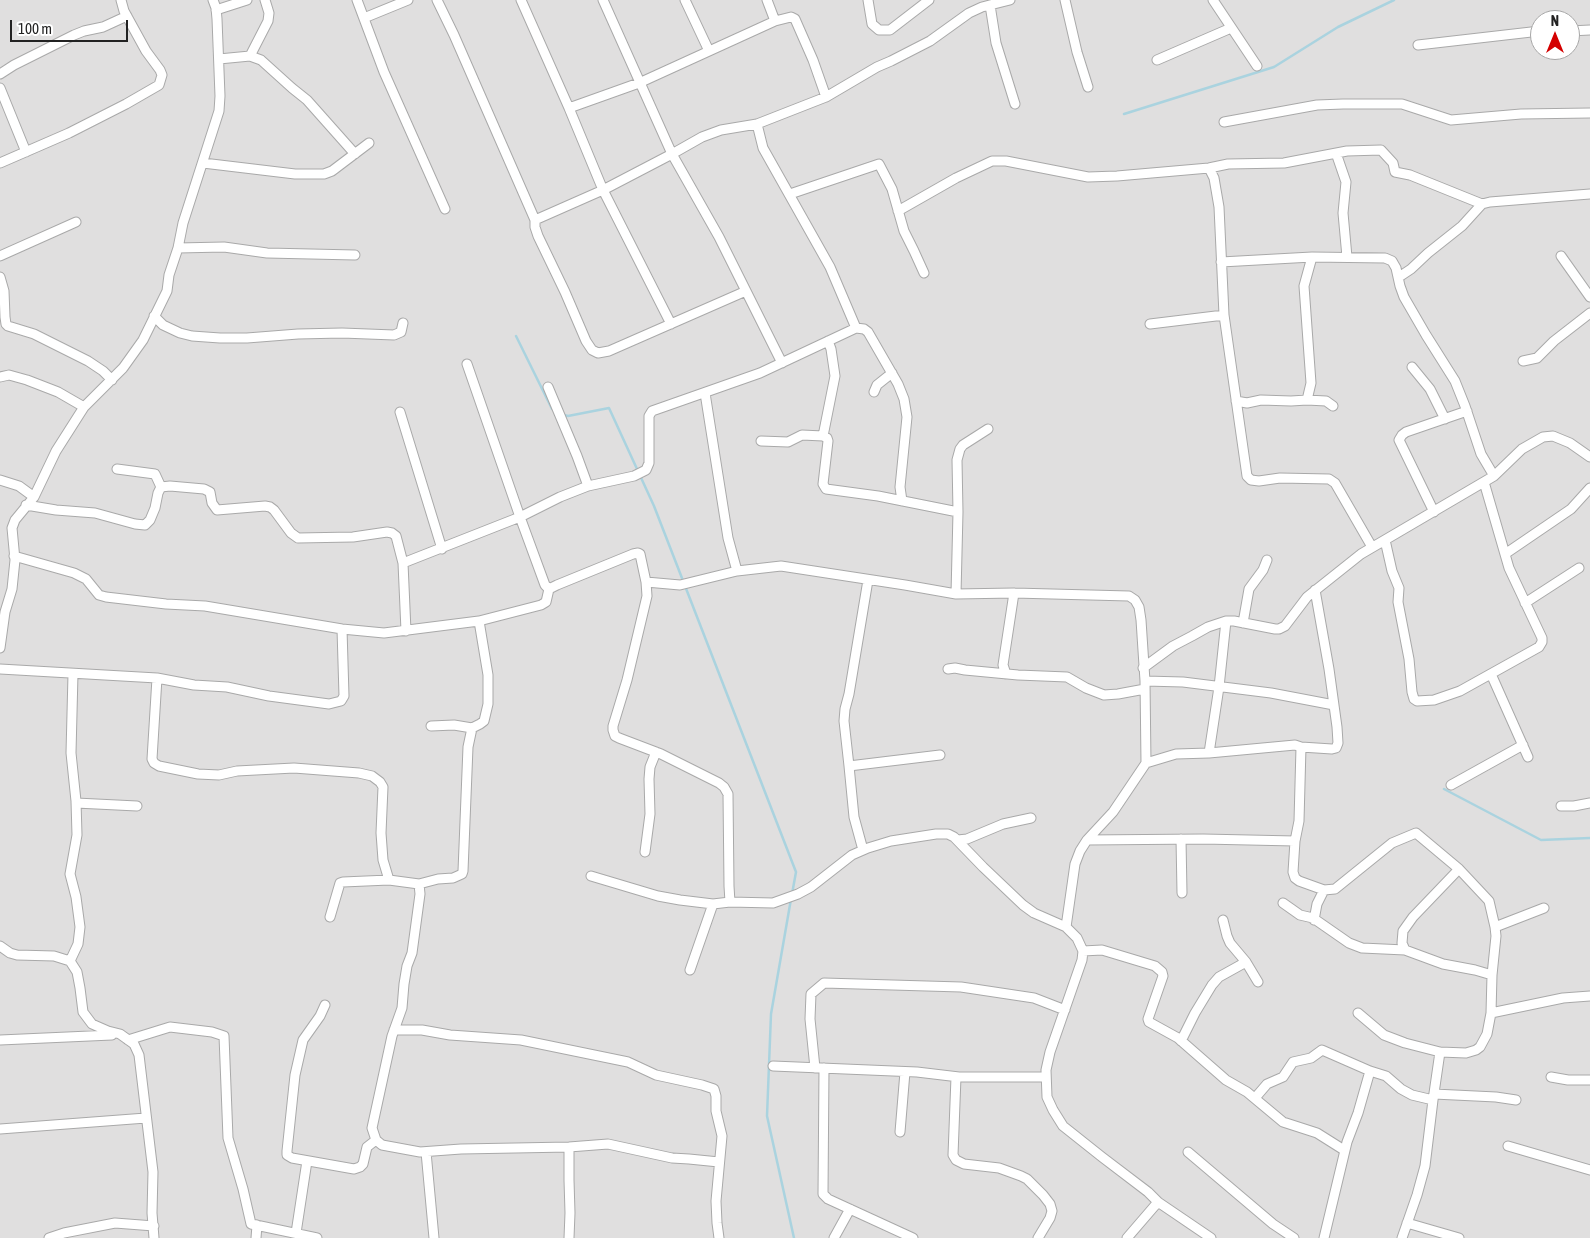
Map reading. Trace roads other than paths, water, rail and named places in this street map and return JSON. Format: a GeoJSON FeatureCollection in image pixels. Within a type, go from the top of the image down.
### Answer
{"type":"FeatureCollection","features":[{"type":"Feature","properties":{"kind":"street"},"geometry":{"type":"LineString","coordinates":[[0,163],[69,132],[126,104],[159,85],[162,76],[160,70],[146,51],[127,16],[121,0]]}},
{"type":"Feature","properties":{"kind":"street"},"geometry":{"type":"LineString","coordinates":[[0,648],[2,613],[12,589],[14,556],[12,528],[15,520],[34,497],[56,451],[84,407],[123,368],[143,340],[167,291],[182,223],[219,111],[219,59],[216,10],[213,0]]}},
{"type":"Feature","properties":{"kind":"street"},"geometry":{"type":"LineString","coordinates":[[216,10],[247,0]]}},
{"type":"Feature","properties":{"kind":"street"},"geometry":{"type":"LineString","coordinates":[[250,56],[268,21],[269,13],[265,0]]}},
{"type":"Feature","properties":{"kind":"street"},"geometry":{"type":"LineString","coordinates":[[356,0],[384,72],[445,209]]}},
{"type":"Feature","properties":{"kind":"street"},"geometry":{"type":"LineString","coordinates":[[364,18],[408,0]]}},
{"type":"Feature","properties":{"kind":"street"},"geometry":{"type":"LineString","coordinates":[[437,0],[535,220],[538,236],[586,341],[592,350],[598,352],[609,351],[746,291]]}},
{"type":"Feature","properties":{"kind":"street"},"geometry":{"type":"LineString","coordinates":[[521,0],[603,190],[671,324]]}},
{"type":"Feature","properties":{"kind":"street"},"geometry":{"type":"LineString","coordinates":[[603,0],[672,154],[719,236],[782,362]]}},
{"type":"Feature","properties":{"kind":"street"},"geometry":{"type":"LineString","coordinates":[[686,0],[709,51]]}},
{"type":"Feature","properties":{"kind":"street"},"geometry":{"type":"LineString","coordinates":[[767,0],[775,21]]}},
{"type":"Feature","properties":{"kind":"street"},"geometry":{"type":"LineString","coordinates":[[868,0],[872,24],[879,30],[890,30],[929,0]]}},
{"type":"Feature","properties":{"kind":"street"},"geometry":{"type":"LineString","coordinates":[[535,220],[603,190],[702,137],[721,130],[757,124],[826,97],[877,67],[930,41],[969,13],[986,4],[1010,0]]}},
{"type":"Feature","properties":{"kind":"street"},"geometry":{"type":"LineString","coordinates":[[1065,0],[1077,52],[1088,87]]}},
{"type":"Feature","properties":{"kind":"street"},"geometry":{"type":"LineString","coordinates":[[1213,0],[1257,66]]}},
{"type":"Feature","properties":{"kind":"street"},"geometry":{"type":"LineString","coordinates":[[986,4],[1015,104]]}},
{"type":"Feature","properties":{"kind":"street"},"geometry":{"type":"LineString","coordinates":[[0,74],[74,35],[103,27],[127,16]]}},
{"type":"Feature","properties":{"kind":"street"},"geometry":{"type":"LineString","coordinates":[[569,108],[640,83],[775,21],[791,17],[795,19],[813,60],[826,97]]}},
{"type":"Feature","properties":{"kind":"street"},"geometry":{"type":"LineString","coordinates":[[1157,60],[1231,28]]}},
{"type":"Feature","properties":{"kind":"street"},"geometry":{"type":"LineString","coordinates":[[1418,45],[1530,33]]}},
{"type":"Feature","properties":{"kind":"street"},"geometry":{"type":"LineString","coordinates":[[219,59],[250,56],[264,62],[307,100],[355,154]]}},
{"type":"Feature","properties":{"kind":"street"},"geometry":{"type":"LineString","coordinates":[[0,65],[14,65]]}},
{"type":"Feature","properties":{"kind":"street"},"geometry":{"type":"LineString","coordinates":[[0,88],[26,152]]}},
{"type":"Feature","properties":{"kind":"street"},"geometry":{"type":"LineString","coordinates":[[1224,122],[1317,105],[1343,104],[1402,104],[1451,120],[1521,114],[1590,113]]}},
{"type":"Feature","properties":{"kind":"street"},"geometry":{"type":"LineString","coordinates":[[757,124],[763,148],[830,267],[856,328]]}},
{"type":"Feature","properties":{"kind":"street"},"geometry":{"type":"LineString","coordinates":[[203,163],[316,175],[329,173],[369,143]]}},
{"type":"Feature","properties":{"kind":"street"},"geometry":{"type":"LineString","coordinates":[[898,211],[956,178],[992,161],[1000,160],[1088,177],[1209,168],[1228,164],[1284,163],[1336,152],[1381,150],[1394,163],[1395,172],[1410,175],[1482,204]]}},
{"type":"Feature","properties":{"kind":"street"},"geometry":{"type":"LineString","coordinates":[[1336,152],[1346,182],[1343,213],[1346,257]]}},
{"type":"Feature","properties":{"kind":"street"},"geometry":{"type":"LineString","coordinates":[[790,194],[880,164],[892,189],[904,231],[924,273]]}},
{"type":"Feature","properties":{"kind":"street"},"geometry":{"type":"LineString","coordinates":[[1209,168],[1214,178],[1219,207],[1224,315],[1247,476],[1252,480],[1259,481],[1280,478],[1329,479],[1335,483],[1372,547]]}},
{"type":"Feature","properties":{"kind":"street"},"geometry":{"type":"LineString","coordinates":[[1399,277],[1462,226],[1482,204],[1590,194]]}},
{"type":"Feature","properties":{"kind":"street"},"geometry":{"type":"LineString","coordinates":[[0,256],[76,222]]}},
{"type":"Feature","properties":{"kind":"street"},"geometry":{"type":"LineString","coordinates":[[178,248],[224,247],[267,253],[355,255]]}},
{"type":"Feature","properties":{"kind":"street"},"geometry":{"type":"LineString","coordinates":[[1561,256],[1590,297]]}},
{"type":"Feature","properties":{"kind":"street"},"geometry":{"type":"LineString","coordinates":[[1221,262],[1346,257],[1390,259],[1396,268],[1404,297],[1455,382],[1481,454],[1494,476]]}},
{"type":"Feature","properties":{"kind":"street"},"geometry":{"type":"LineString","coordinates":[[1308,400],[1311,383],[1304,286],[1312,258]]}},
{"type":"Feature","properties":{"kind":"street"},"geometry":{"type":"LineString","coordinates":[[0,277],[4,291],[6,322],[8,326],[34,334],[97,365],[112,380]]}},
{"type":"Feature","properties":{"kind":"street"},"geometry":{"type":"LineString","coordinates":[[1523,361],[1537,358],[1554,341],[1590,313]]}},
{"type":"Feature","properties":{"kind":"street"},"geometry":{"type":"LineString","coordinates":[[1150,324],[1224,315]]}},
{"type":"Feature","properties":{"kind":"street"},"geometry":{"type":"LineString","coordinates":[[154,316],[163,325],[180,333],[220,338],[342,333],[394,335],[401,332],[403,323]]}},
{"type":"Feature","properties":{"kind":"street"},"geometry":{"type":"LineString","coordinates":[[403,563],[520,517],[560,497],[588,486],[634,476],[646,470],[649,463],[649,416],[652,411],[760,373],[856,328],[864,329],[868,332],[892,373],[904,399],[907,416],[900,487],[902,501]]}},
{"type":"Feature","properties":{"kind":"street"},"geometry":{"type":"LineString","coordinates":[[823,436],[835,376],[828,341]]}},
{"type":"Feature","properties":{"kind":"street"},"geometry":{"type":"LineString","coordinates":[[467,364],[545,585],[550,589]]}},
{"type":"Feature","properties":{"kind":"street"},"geometry":{"type":"LineString","coordinates":[[1412,367],[1430,389],[1445,419]]}},
{"type":"Feature","properties":{"kind":"street"},"geometry":{"type":"LineString","coordinates":[[874,392],[877,385],[892,373]]}},
{"type":"Feature","properties":{"kind":"street"},"geometry":{"type":"LineString","coordinates":[[0,377],[9,375],[27,380],[58,392],[84,407]]}},
{"type":"Feature","properties":{"kind":"street"},"geometry":{"type":"LineString","coordinates":[[548,387],[588,486]]}},
{"type":"Feature","properties":{"kind":"street"},"geometry":{"type":"LineString","coordinates":[[704,393],[728,538],[737,571]]}},
{"type":"Feature","properties":{"kind":"street"},"geometry":{"type":"LineString","coordinates":[[1236,401],[1247,403],[1261,400],[1291,402],[1308,400],[1326,401],[1333,406]]}},
{"type":"Feature","properties":{"kind":"street"},"geometry":{"type":"LineString","coordinates":[[400,412],[442,549]]}},
{"type":"Feature","properties":{"kind":"street"},"geometry":{"type":"LineString","coordinates":[[1434,512],[1399,440],[1406,432],[1467,412]]}},
{"type":"Feature","properties":{"kind":"street"},"geometry":{"type":"LineString","coordinates":[[956,594],[957,460],[963,445],[988,429]]}},
{"type":"Feature","properties":{"kind":"street"},"geometry":{"type":"LineString","coordinates":[[761,441],[788,442],[802,435],[823,436],[828,441],[823,484],[826,489],[878,496],[958,512]]}},
{"type":"Feature","properties":{"kind":"street"},"geometry":{"type":"LineString","coordinates":[[1143,668],[1173,646],[1208,627],[1226,621],[1279,628],[1286,626],[1315,590],[1361,554],[1494,476],[1522,449],[1543,437],[1553,436],[1570,443],[1590,457]]}},
{"type":"Feature","properties":{"kind":"street"},"geometry":{"type":"LineString","coordinates":[[117,469],[155,474],[161,487]]}},
{"type":"Feature","properties":{"kind":"street"},"geometry":{"type":"LineString","coordinates":[[0,480],[18,486],[34,497]]}},
{"type":"Feature","properties":{"kind":"street"},"geometry":{"type":"LineString","coordinates":[[1385,540],[1392,572],[1399,588],[1398,602],[1414,699],[1422,702],[1434,700],[1460,691],[1541,645],[1542,638],[1509,568],[1484,482]]}},
{"type":"Feature","properties":{"kind":"street"},"geometry":{"type":"LineString","coordinates":[[161,487],[170,486],[207,490],[210,492],[212,503],[217,510],[270,507],[290,533],[298,538],[392,533],[396,536],[403,563],[406,631]]}},
{"type":"Feature","properties":{"kind":"street"},"geometry":{"type":"LineString","coordinates":[[26,505],[56,510],[95,512],[135,524],[145,525],[150,520],[161,487]]}},
{"type":"Feature","properties":{"kind":"street"},"geometry":{"type":"LineString","coordinates":[[1506,554],[1572,509],[1590,488]]}},
{"type":"Feature","properties":{"kind":"street"},"geometry":{"type":"LineString","coordinates":[[14,556],[74,573],[86,579],[99,595],[166,604],[205,606],[342,629],[384,633],[480,621],[541,605],[546,602],[550,589],[557,585],[635,553],[640,554],[647,596],[613,730],[615,736],[656,752],[724,787],[728,794],[728,886],[730,902]]}},
{"type":"Feature","properties":{"kind":"street"},"geometry":{"type":"LineString","coordinates":[[1243,622],[1249,589],[1263,570],[1266,560]]}},
{"type":"Feature","properties":{"kind":"street"},"geometry":{"type":"LineString","coordinates":[[646,582],[680,585],[737,571],[781,566],[956,594],[1014,593],[1128,596],[1135,600],[1139,607],[1141,620],[1145,685],[1146,763],[1113,812],[1087,840],[1080,851],[1075,864],[1066,927]]}},
{"type":"Feature","properties":{"kind":"street"},"geometry":{"type":"LineString","coordinates":[[1525,603],[1579,568]]}},
{"type":"Feature","properties":{"kind":"street"},"geometry":{"type":"LineString","coordinates":[[863,850],[854,817],[844,721],[868,580]]}},
{"type":"Feature","properties":{"kind":"street"},"geometry":{"type":"LineString","coordinates":[[1146,763],[1176,754],[1295,745],[1301,747],[1336,748],[1338,743],[1334,705],[1315,590]]}},
{"type":"Feature","properties":{"kind":"street"},"geometry":{"type":"LineString","coordinates":[[1002,671],[1014,593]]}},
{"type":"Feature","properties":{"kind":"street"},"geometry":{"type":"LineString","coordinates":[[431,726],[454,725],[472,728],[484,721],[488,704],[488,675],[480,621]]}},
{"type":"Feature","properties":{"kind":"street"},"geometry":{"type":"LineString","coordinates":[[1209,753],[1226,621]]}},
{"type":"Feature","properties":{"kind":"street"},"geometry":{"type":"LineString","coordinates":[[0,669],[157,678],[194,685],[227,686],[244,691],[329,704],[341,701],[344,696],[342,629]]}},
{"type":"Feature","properties":{"kind":"street"},"geometry":{"type":"LineString","coordinates":[[948,669],[1002,671],[1067,677],[1086,688],[1104,695],[1118,694],[1145,685],[1183,682],[1271,693],[1334,705]]}},
{"type":"Feature","properties":{"kind":"street"},"geometry":{"type":"LineString","coordinates":[[70,961],[78,944],[80,927],[70,874],[77,844],[76,803],[71,754],[73,674]]}},
{"type":"Feature","properties":{"kind":"street"},"geometry":{"type":"LineString","coordinates":[[1491,674],[1528,757]]}},
{"type":"Feature","properties":{"kind":"street"},"geometry":{"type":"LineString","coordinates":[[157,678],[152,759],[158,766],[198,774],[219,775],[237,771],[294,768],[359,772],[372,776],[380,782],[383,788],[381,833],[383,860],[389,880]]}},
{"type":"Feature","properties":{"kind":"street"},"geometry":{"type":"LineString","coordinates":[[330,917],[340,884],[389,880],[419,884],[438,878],[453,878],[462,874],[468,747],[472,728]]}},
{"type":"Feature","properties":{"kind":"street"},"geometry":{"type":"LineString","coordinates":[[1451,785],[1523,745]]}},
{"type":"Feature","properties":{"kind":"street"},"geometry":{"type":"LineString","coordinates":[[1301,747],[1299,821],[1295,841],[1293,872],[1295,878],[1324,890],[1335,889],[1392,843],[1414,833],[1418,834],[1459,869],[1489,901],[1495,927],[1491,1013],[1487,1034],[1480,1048],[1466,1053],[1440,1052],[1405,1044],[1384,1035],[1358,1013]]}},
{"type":"Feature","properties":{"kind":"street"},"geometry":{"type":"LineString","coordinates":[[645,852],[650,814],[650,768],[656,752]]}},
{"type":"Feature","properties":{"kind":"street"},"geometry":{"type":"LineString","coordinates":[[849,766],[940,755]]}},
{"type":"Feature","properties":{"kind":"street"},"geometry":{"type":"LineString","coordinates":[[76,803],[137,806]]}},
{"type":"Feature","properties":{"kind":"street"},"geometry":{"type":"LineString","coordinates":[[1561,806],[1590,804]]}},
{"type":"Feature","properties":{"kind":"street"},"geometry":{"type":"LineString","coordinates":[[958,840],[967,839],[1003,824],[1031,818]]}},
{"type":"Feature","properties":{"kind":"street"},"geometry":{"type":"LineString","coordinates":[[591,876],[658,896],[713,904],[730,902],[773,903],[811,887],[852,855],[863,850],[891,841],[948,834],[958,840],[982,867],[1023,905],[1066,927],[1077,938],[1082,951],[1082,960],[1050,1052],[1046,1070],[1047,1097],[1063,1126],[1148,1192],[1158,1202],[1210,1238]]}},
{"type":"Feature","properties":{"kind":"street"},"geometry":{"type":"LineString","coordinates":[[1181,839],[1182,894]]}},
{"type":"Feature","properties":{"kind":"street"},"geometry":{"type":"LineString","coordinates":[[1087,840],[1295,841]]}},
{"type":"Feature","properties":{"kind":"street"},"geometry":{"type":"LineString","coordinates":[[1405,950],[1402,942],[1402,932],[1413,917],[1459,869]]}},
{"type":"Feature","properties":{"kind":"street"},"geometry":{"type":"LineString","coordinates":[[419,884],[420,894],[412,953],[405,975],[402,1008],[394,1030],[372,1128],[376,1140],[382,1145],[392,1148],[420,1152],[608,1144],[672,1158],[719,1162]]}},
{"type":"Feature","properties":{"kind":"street"},"geometry":{"type":"LineString","coordinates":[[1314,920],[1324,890]]}},
{"type":"Feature","properties":{"kind":"street"},"geometry":{"type":"LineString","coordinates":[[1283,903],[1300,915],[1314,920],[1349,943],[1362,948],[1405,950],[1443,964],[1492,975]]}},
{"type":"Feature","properties":{"kind":"street"},"geometry":{"type":"LineString","coordinates":[[690,970],[713,904]]}},
{"type":"Feature","properties":{"kind":"street"},"geometry":{"type":"LineString","coordinates":[[1495,927],[1544,908]]}},
{"type":"Feature","properties":{"kind":"street"},"geometry":{"type":"LineString","coordinates":[[1223,920],[1230,943],[1246,962],[1258,982]]}},
{"type":"Feature","properties":{"kind":"street"},"geometry":{"type":"LineString","coordinates":[[0,946],[10,953],[17,955]]}},
{"type":"Feature","properties":{"kind":"street"},"geometry":{"type":"LineString","coordinates":[[1082,951],[1102,950],[1155,966],[1162,972],[1161,983],[1148,1019],[1149,1022],[1181,1041],[1226,1080],[1248,1092],[1283,1122],[1317,1133],[1344,1150]]}},
{"type":"Feature","properties":{"kind":"street"},"geometry":{"type":"LineString","coordinates":[[0,957],[17,955],[54,956],[70,961],[77,972],[83,1012],[92,1024],[120,1034],[134,1044],[139,1055],[153,1172],[152,1213],[154,1238]]}},
{"type":"Feature","properties":{"kind":"street"},"geometry":{"type":"LineString","coordinates":[[1181,1041],[1212,985],[1219,977],[1246,962]]}},
{"type":"Feature","properties":{"kind":"street"},"geometry":{"type":"LineString","coordinates":[[913,1238],[822,1194],[819,1068],[810,1019],[811,994],[824,983],[961,987],[1034,998],[1065,1010]]}},
{"type":"Feature","properties":{"kind":"street"},"geometry":{"type":"LineString","coordinates":[[1491,1013],[1563,998],[1590,996]]}},
{"type":"Feature","properties":{"kind":"street"},"geometry":{"type":"LineString","coordinates":[[325,1005],[320,1016],[303,1040],[295,1075],[287,1155],[307,1161],[354,1169],[360,1168],[363,1164],[367,1147],[376,1140]]}},
{"type":"Feature","properties":{"kind":"street"},"geometry":{"type":"LineString","coordinates":[[88,1036],[92,1024]]}},
{"type":"Feature","properties":{"kind":"street"},"geometry":{"type":"LineString","coordinates":[[128,1040],[170,1027],[212,1032],[224,1036],[228,1138],[251,1224],[317,1238]]}},
{"type":"Feature","properties":{"kind":"street"},"geometry":{"type":"LineString","coordinates":[[394,1030],[422,1030],[450,1035],[521,1040],[628,1062],[656,1075],[714,1089],[716,1111],[722,1136],[716,1201],[719,1238]]}},
{"type":"Feature","properties":{"kind":"street"},"geometry":{"type":"LineString","coordinates":[[0,1040],[120,1034]]}},
{"type":"Feature","properties":{"kind":"street"},"geometry":{"type":"LineString","coordinates":[[1255,1098],[1267,1084],[1283,1077],[1293,1062],[1311,1058],[1322,1050],[1386,1076],[1401,1089],[1412,1095],[1496,1097],[1516,1100]]}},
{"type":"Feature","properties":{"kind":"street"},"geometry":{"type":"LineString","coordinates":[[1402,1238],[1418,1195],[1425,1166],[1440,1052]]}},
{"type":"Feature","properties":{"kind":"street"},"geometry":{"type":"LineString","coordinates":[[772,1066],[904,1072],[956,1077],[1046,1077]]}},
{"type":"Feature","properties":{"kind":"street"},"geometry":{"type":"LineString","coordinates":[[1324,1238],[1344,1150],[1370,1071]]}},
{"type":"Feature","properties":{"kind":"street"},"geometry":{"type":"LineString","coordinates":[[900,1132],[904,1072]]}},
{"type":"Feature","properties":{"kind":"street"},"geometry":{"type":"LineString","coordinates":[[956,1077],[953,1155],[956,1160],[964,1164],[999,1168],[1021,1176],[1043,1195],[1050,1204],[1052,1211],[1038,1238]]}},
{"type":"Feature","properties":{"kind":"street"},"geometry":{"type":"LineString","coordinates":[[1551,1077],[1568,1080],[1590,1080]]}},
{"type":"Feature","properties":{"kind":"street"},"geometry":{"type":"LineString","coordinates":[[0,1129],[146,1118]]}},
{"type":"Feature","properties":{"kind":"street"},"geometry":{"type":"LineString","coordinates":[[1508,1146],[1590,1170]]}},
{"type":"Feature","properties":{"kind":"street"},"geometry":{"type":"LineString","coordinates":[[568,1238],[570,1213],[569,1147]]}},
{"type":"Feature","properties":{"kind":"street"},"geometry":{"type":"LineString","coordinates":[[426,1152],[434,1238]]}},
{"type":"Feature","properties":{"kind":"street"},"geometry":{"type":"LineString","coordinates":[[1188,1152],[1273,1224],[1294,1238]]}},
{"type":"Feature","properties":{"kind":"street"},"geometry":{"type":"LineString","coordinates":[[296,1233],[307,1161]]}},
{"type":"Feature","properties":{"kind":"street"},"geometry":{"type":"LineString","coordinates":[[1127,1238],[1158,1202]]}},
{"type":"Feature","properties":{"kind":"street"},"geometry":{"type":"LineString","coordinates":[[834,1238],[850,1209]]}},
{"type":"Feature","properties":{"kind":"street"},"geometry":{"type":"LineString","coordinates":[[49,1238],[115,1224],[154,1226]]}},
{"type":"Feature","properties":{"kind":"street"},"geometry":{"type":"LineString","coordinates":[[1407,1224],[1459,1238]]}},
{"type":"Feature","properties":{"kind":"street"},"geometry":{"type":"LineString","coordinates":[[256,1238],[257,1225]]}},
{"type":"Feature","properties":{"kind":"waterway"},"geometry":{"type":"LineString","coordinates":[[1124,114],[1274,67],[1338,27],[1394,0]]}},
{"type":"Feature","properties":{"kind":"waterway"},"geometry":{"type":"LineString","coordinates":[[516,336],[554,410]]}},
{"type":"Feature","properties":{"kind":"waterway"},"geometry":{"type":"LineString","coordinates":[[564,415],[568,416],[609,408],[654,506],[796,872],[792,894]]}},
{"type":"Feature","properties":{"kind":"waterway"},"geometry":{"type":"LineString","coordinates":[[1444,789],[1541,840],[1590,838]]}},
{"type":"Feature","properties":{"kind":"waterway"},"geometry":{"type":"LineString","coordinates":[[791,899],[771,1014],[767,1116],[794,1238]]}}]}
